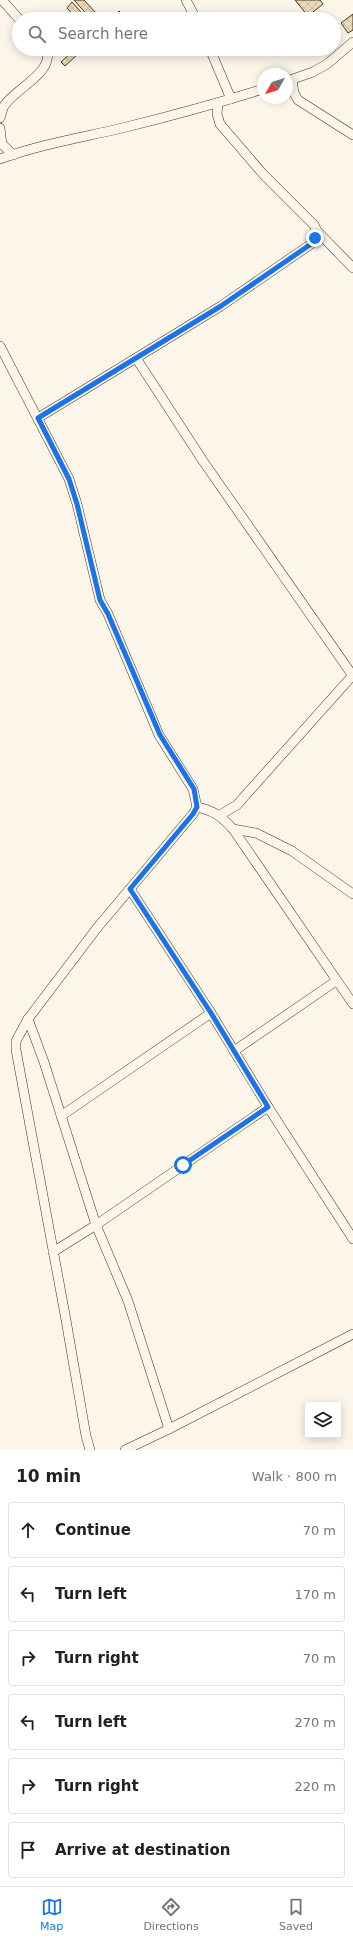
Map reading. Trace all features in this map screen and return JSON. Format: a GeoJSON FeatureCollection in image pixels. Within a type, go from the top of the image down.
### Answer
{"type":"FeatureCollection","features":[{"type":"Feature","properties":{"kind":"street"},"geometry":{"type":"LineString","coordinates":[[2,0],[13,12]]}},
{"type":"Feature","properties":{"kind":"street"},"geometry":{"type":"LineString","coordinates":[[186,0],[192,12]]}},
{"type":"Feature","properties":{"kind":"street"},"geometry":{"type":"LineString","coordinates":[[341,52],[353,42]]}},
{"type":"Feature","properties":{"kind":"street"},"geometry":{"type":"LineString","coordinates":[[0,118],[3,107],[8,101],[37,76],[46,65],[47,56]]}},
{"type":"Feature","properties":{"kind":"street"},"geometry":{"type":"LineString","coordinates":[[213,56],[231,99]]}},
{"type":"Feature","properties":{"kind":"street"},"geometry":{"type":"LineString","coordinates":[[293,79],[313,72],[327,64],[336,56]]}},
{"type":"Feature","properties":{"kind":"street"},"geometry":{"type":"LineString","coordinates":[[293,90],[298,100],[353,135]]}},
{"type":"Feature","properties":{"kind":"street"},"geometry":{"type":"LineString","coordinates":[[0,160],[13,155],[218,104],[257,91]]}},
{"type":"Feature","properties":{"kind":"street"},"geometry":{"type":"LineString","coordinates":[[218,104],[217,114],[220,124],[283,196],[314,225],[317,231],[353,268]]}},
{"type":"Feature","properties":{"kind":"street"},"geometry":{"type":"LineString","coordinates":[[0,128],[1,144],[13,155]]}},
{"type":"Feature","properties":{"kind":"street"},"geometry":{"type":"LineString","coordinates":[[38,418],[221,306],[311,244],[317,231]]}},
{"type":"Feature","properties":{"kind":"street"},"geometry":{"type":"LineString","coordinates":[[0,346],[69,479],[77,504],[100,600],[108,614],[160,735],[194,789],[197,807],[97,928],[28,1020],[16,1041],[16,1050],[86,1436],[90,1450]]}},
{"type":"Feature","properties":{"kind":"street"},"geometry":{"type":"LineString","coordinates":[[136,358],[203,461],[353,676],[237,805],[220,815]]}},
{"type":"Feature","properties":{"kind":"street"},"geometry":{"type":"LineString","coordinates":[[197,807],[208,809],[220,815],[233,829],[353,1004]]}},
{"type":"Feature","properties":{"kind":"street"},"geometry":{"type":"LineString","coordinates":[[233,829],[256,833],[292,851],[353,894]]}},
{"type":"Feature","properties":{"kind":"street"},"geometry":{"type":"LineString","coordinates":[[130,889],[211,1013],[268,1107],[353,1239]]}},
{"type":"Feature","properties":{"kind":"street"},"geometry":{"type":"LineString","coordinates":[[234,1051],[336,981]]}},
{"type":"Feature","properties":{"kind":"street"},"geometry":{"type":"LineString","coordinates":[[61,1116],[211,1013]]}},
{"type":"Feature","properties":{"kind":"street"},"geometry":{"type":"LineString","coordinates":[[28,1020],[44,1062],[96,1225],[128,1301],[169,1429]]}},
{"type":"Feature","properties":{"kind":"street"},"geometry":{"type":"LineString","coordinates":[[53,1252],[96,1225],[268,1107]]}},
{"type":"Feature","properties":{"kind":"street"},"geometry":{"type":"LineString","coordinates":[[125,1450],[169,1429],[353,1334]]}},
{"type":"Feature","properties":{"kind":"building"},"geometry":{"type":"Polygon","coordinates":[[[74,0],[84,0],[95,12],[85,12],[74,0]]]}},
{"type":"Feature","properties":{"kind":"building"},"geometry":{"type":"Polygon","coordinates":[[[295,0],[320,0],[323,4],[313,12],[305,12],[295,0]]]}},
{"type":"Feature","properties":{"kind":"building"},"geometry":{"type":"Polygon","coordinates":[[[72,2],[81,12],[71,12],[67,8],[72,2]]]}},
{"type":"Feature","properties":{"kind":"building"},"geometry":{"type":"Polygon","coordinates":[[[353,14],[353,30],[348,33],[341,23],[353,14]]]}},
{"type":"Feature","properties":{"kind":"building"},"geometry":{"type":"Polygon","coordinates":[[[68,56],[76,56],[65,66],[61,62],[68,56]]]}},
{"type":"Feature","properties":{"kind":"route"},"geometry":{"type":"LineString","coordinates":[[183,1165],[268,1107],[211,1013],[130,889],[193,814],[197,807],[197,801],[194,789],[169,753],[160,735],[108,614],[100,600],[96,588],[93,566],[69,479],[38,418],[221,306],[311,244],[315,238]]}}]}
